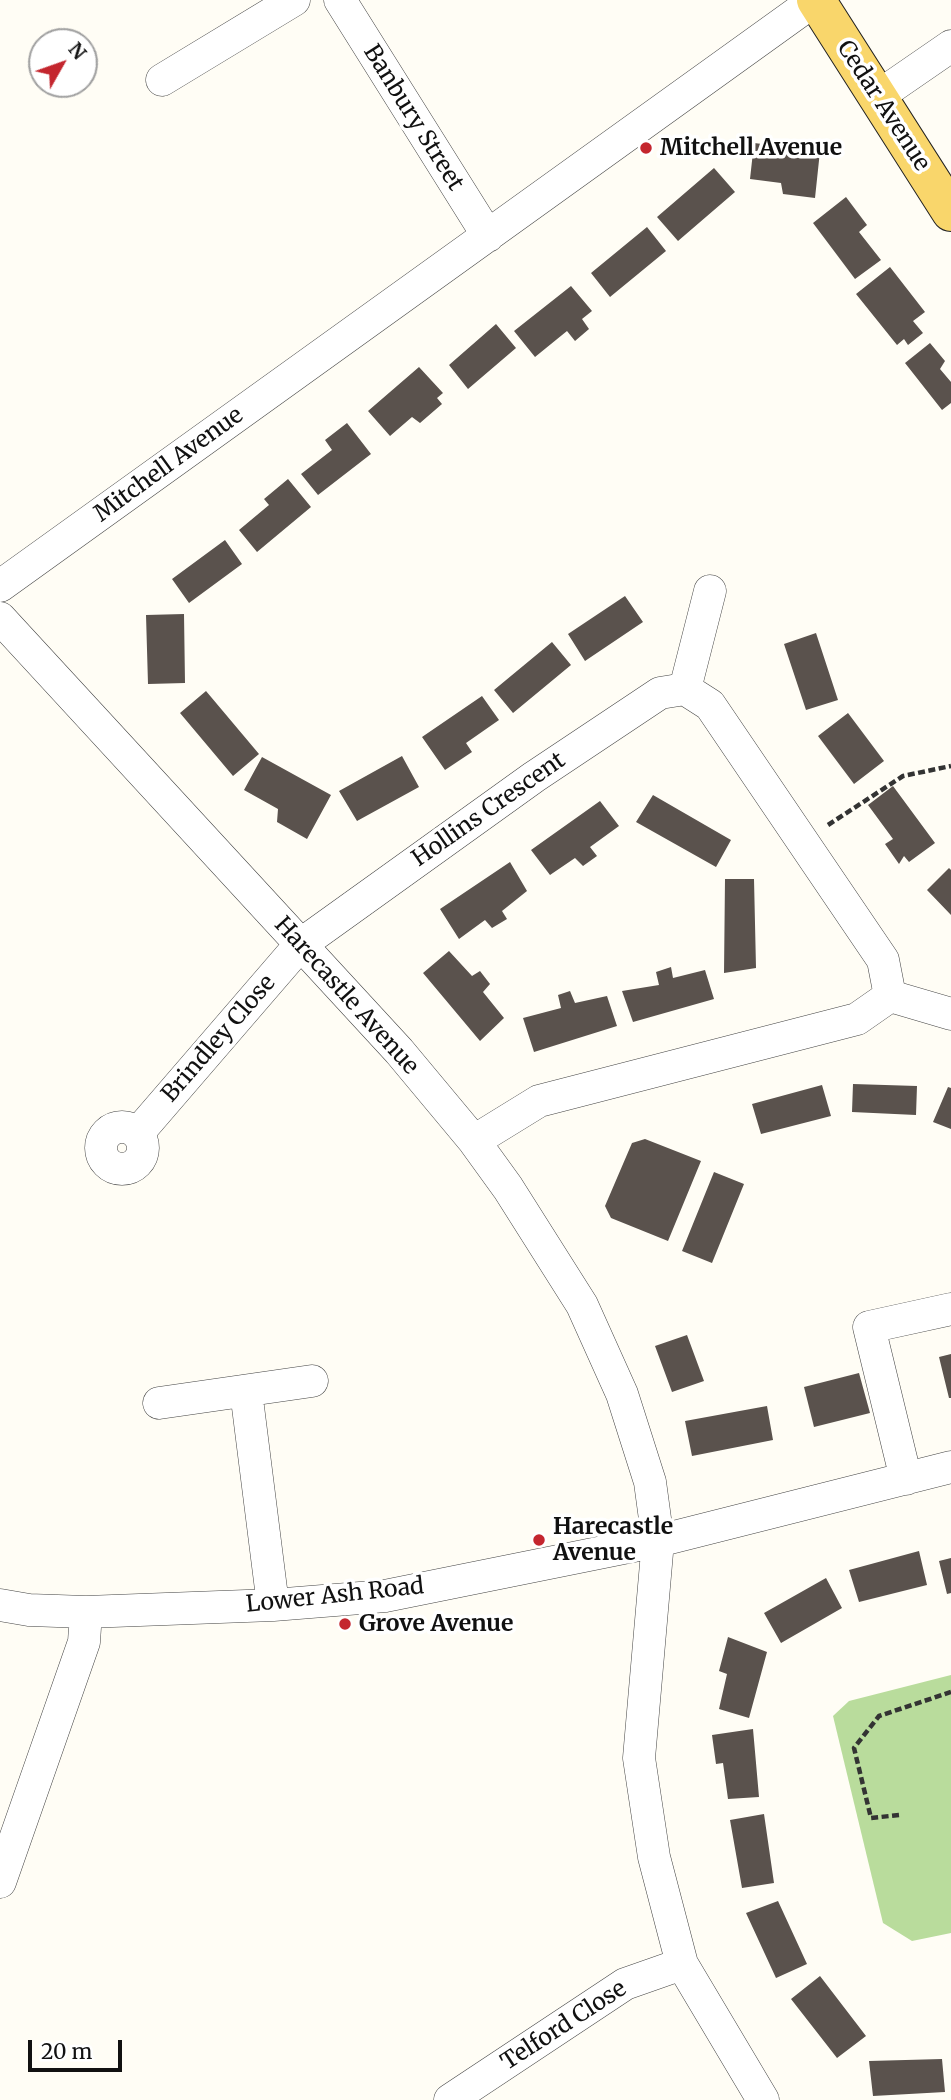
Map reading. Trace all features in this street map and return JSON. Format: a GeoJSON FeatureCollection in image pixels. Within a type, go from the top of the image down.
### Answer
{"type":"FeatureCollection","features":[{"type":"Feature","properties":{"kind":"main road","name":"Cedar Avenue"},"geometry":{"type":"LineString","coordinates":[[815,0],[951,212]]}},
{"type":"Feature","properties":{"kind":"street"},"geometry":{"type":"LineString","coordinates":[[162,80],[294,0]]}},
{"type":"Feature","properties":{"kind":"street","name":"Banbury Street"},"geometry":{"type":"LineString","coordinates":[[340,0],[488,236]]}},
{"type":"Feature","properties":{"kind":"street","name":"Mitchell Avenue"},"geometry":{"type":"LineString","coordinates":[[0,586],[815,0]]}},
{"type":"Feature","properties":{"kind":"street"},"geometry":{"type":"LineString","coordinates":[[877,97],[951,46]]}},
{"type":"Feature","properties":{"kind":"street"},"geometry":{"type":"LineString","coordinates":[[710,591],[685,689],[710,705],[801,843],[883,960],[890,996]]}},
{"type":"Feature","properties":{"kind":"street","name":"Harecastle Avenue"},"geometry":{"type":"LineString","coordinates":[[0,618],[399,1051],[474,1141],[508,1188],[582,1305],[622,1394],[650,1482],[659,1541]]}},
{"type":"Feature","properties":{"kind":"street","name":"Hollins Crescent"},"geometry":{"type":"LineString","coordinates":[[300,946],[534,776],[660,694],[685,689]]}},
{"type":"Feature","properties":{"kind":"street","name":"Brindley Close"},"geometry":{"type":"LineString","coordinates":[[138,1133],[300,946]]}},
{"type":"Feature","properties":{"kind":"street"},"geometry":{"type":"LineString","coordinates":[[890,996],[951,1014]]}},
{"type":"Feature","properties":{"kind":"street"},"geometry":{"type":"LineString","coordinates":[[474,1141],[539,1101],[857,1019],[890,996]]}},
{"type":"Feature","properties":{"kind":"street"},"geometry":{"type":"LineString","coordinates":[[906,1479],[869,1327],[951,1309]]}},
{"type":"Feature","properties":{"kind":"street"},"geometry":{"type":"LineString","coordinates":[[159,1403],[312,1381]]}},
{"type":"Feature","properties":{"kind":"street"},"geometry":{"type":"LineString","coordinates":[[246,1391],[273,1605]]}},
{"type":"Feature","properties":{"kind":"street","name":"Lower Ash Road"},"geometry":{"type":"LineString","coordinates":[[0,1605],[86,1612],[273,1605],[385,1596],[659,1541],[951,1467]]}},
{"type":"Feature","properties":{"kind":"street"},"geometry":{"type":"LineString","coordinates":[[659,1541],[639,1758],[654,1857],[682,1964],[763,2100]]}},
{"type":"Feature","properties":{"kind":"street"},"geometry":{"type":"LineString","coordinates":[[0,1882],[84,1642],[86,1612]]}},
{"type":"Feature","properties":{"kind":"street","name":"Telford Close"},"geometry":{"type":"LineString","coordinates":[[450,2100],[625,1984],[682,1964]]}},
{"type":"Feature","properties":{"kind":"path"},"geometry":{"type":"LineString","coordinates":[[801,843],[903,776],[951,766]]}},
{"type":"Feature","properties":{"kind":"path"},"geometry":{"type":"LineString","coordinates":[[899,1815],[871,1818],[854,1748],[879,1716],[951,1692]]}},
{"type":"Feature","properties":{"kind":"green space"},"geometry":{"type":"Polygon","coordinates":[[[951,1675],[951,1933],[912,1941],[883,1923],[833,1716],[849,1701],[951,1675]]]}},
{"type":"Feature","properties":{"kind":"building"},"geometry":{"type":"Polygon","coordinates":[[[754,143],[820,151],[815,198],[783,194],[781,183],[750,179],[754,143]]]}},
{"type":"Feature","properties":{"kind":"building"},"geometry":{"type":"Polygon","coordinates":[[[714,168],[735,192],[678,241],[657,217],[714,168]]]}},
{"type":"Feature","properties":{"kind":"building"},"geometry":{"type":"Polygon","coordinates":[[[846,197],[867,225],[859,232],[881,260],[855,279],[813,223],[846,197]]]}},
{"type":"Feature","properties":{"kind":"building"},"geometry":{"type":"Polygon","coordinates":[[[647,227],[666,251],[610,297],[591,273],[647,227]]]}},
{"type":"Feature","properties":{"kind":"building"},"geometry":{"type":"Polygon","coordinates":[[[890,267],[925,312],[913,321],[923,333],[908,345],[904,339],[897,345],[856,294],[890,267]]]}},
{"type":"Feature","properties":{"kind":"building"},"geometry":{"type":"Polygon","coordinates":[[[571,286],[592,311],[582,319],[589,329],[575,341],[567,331],[535,357],[514,331],[571,286]]]}},
{"type":"Feature","properties":{"kind":"building"},"geometry":{"type":"Polygon","coordinates":[[[496,324],[516,348],[468,389],[449,365],[496,324]]]}},
{"type":"Feature","properties":{"kind":"building"},"geometry":{"type":"Polygon","coordinates":[[[930,343],[945,361],[940,369],[951,382],[951,403],[942,410],[905,363],[930,343]]]}},
{"type":"Feature","properties":{"kind":"building"},"geometry":{"type":"Polygon","coordinates":[[[419,367],[443,393],[437,398],[442,404],[420,423],[412,417],[390,436],[368,411],[419,367]]]}},
{"type":"Feature","properties":{"kind":"building"},"geometry":{"type":"Polygon","coordinates":[[[347,423],[371,454],[318,495],[301,474],[332,450],[325,440],[347,423]]]}},
{"type":"Feature","properties":{"kind":"building"},"geometry":{"type":"Polygon","coordinates":[[[288,479],[311,507],[257,552],[239,530],[269,505],[264,499],[288,479]]]}},
{"type":"Feature","properties":{"kind":"building"},"geometry":{"type":"Polygon","coordinates":[[[225,540],[242,564],[189,603],[172,579],[225,540]]]}},
{"type":"Feature","properties":{"kind":"building"},"geometry":{"type":"Polygon","coordinates":[[[625,596],[643,622],[585,661],[568,634],[625,596]]]}},
{"type":"Feature","properties":{"kind":"building"},"geometry":{"type":"Polygon","coordinates":[[[184,614],[185,683],[148,684],[146,615],[184,614]]]}},
{"type":"Feature","properties":{"kind":"building"},"geometry":{"type":"Polygon","coordinates":[[[816,633],[838,700],[806,710],[784,644],[816,633]]]}},
{"type":"Feature","properties":{"kind":"building"},"geometry":{"type":"Polygon","coordinates":[[[552,642],[571,665],[513,713],[494,690],[552,642]]]}},
{"type":"Feature","properties":{"kind":"building"},"geometry":{"type":"Polygon","coordinates":[[[206,691],[259,754],[233,776],[180,713],[206,691]]]}},
{"type":"Feature","properties":{"kind":"building"},"geometry":{"type":"Polygon","coordinates":[[[482,696],[499,720],[466,743],[472,752],[445,770],[422,737],[482,696]]]}},
{"type":"Feature","properties":{"kind":"building"},"geometry":{"type":"Polygon","coordinates":[[[848,713],[884,761],[854,784],[818,736],[848,713]]]}},
{"type":"Feature","properties":{"kind":"building"},"geometry":{"type":"Polygon","coordinates":[[[402,756],[419,787],[357,821],[339,791],[402,756]]]}},
{"type":"Feature","properties":{"kind":"building"},"geometry":{"type":"Polygon","coordinates":[[[262,757],[331,795],[307,839],[277,822],[278,809],[244,790],[262,757]]]}},
{"type":"Feature","properties":{"kind":"building"},"geometry":{"type":"Polygon","coordinates":[[[893,786],[935,843],[909,862],[904,856],[899,864],[885,844],[893,839],[868,805],[893,786]]]}},
{"type":"Feature","properties":{"kind":"building"},"geometry":{"type":"Polygon","coordinates":[[[653,795],[731,840],[716,867],[636,822],[653,795]]]}},
{"type":"Feature","properties":{"kind":"building"},"geometry":{"type":"Polygon","coordinates":[[[600,801],[619,826],[590,847],[597,856],[583,866],[575,858],[550,875],[531,850],[600,801]]]}},
{"type":"Feature","properties":{"kind":"building"},"geometry":{"type":"Polygon","coordinates":[[[510,862],[527,891],[502,911],[507,919],[492,928],[485,920],[459,939],[440,909],[510,862]]]}},
{"type":"Feature","properties":{"kind":"building"},"geometry":{"type":"Polygon","coordinates":[[[949,868],[951,870],[951,915],[927,890],[949,868]]]}},
{"type":"Feature","properties":{"kind":"building"},"geometry":{"type":"Polygon","coordinates":[[[725,879],[754,879],[756,968],[724,973],[725,879]]]}},
{"type":"Feature","properties":{"kind":"building"},"geometry":{"type":"Polygon","coordinates":[[[449,951],[472,976],[480,971],[490,984],[483,992],[504,1018],[480,1041],[423,973],[449,951]]]}},
{"type":"Feature","properties":{"kind":"building"},"geometry":{"type":"Polygon","coordinates":[[[671,967],[673,978],[705,970],[714,999],[633,1022],[622,991],[659,985],[656,972],[671,967]]]}},
{"type":"Feature","properties":{"kind":"building"},"geometry":{"type":"Polygon","coordinates":[[[570,991],[575,1003],[607,996],[617,1026],[534,1052],[523,1018],[561,1008],[558,995],[570,991]]]}},
{"type":"Feature","properties":{"kind":"building"},"geometry":{"type":"Polygon","coordinates":[[[853,1084],[917,1086],[916,1115],[852,1112],[853,1084]]]}},
{"type":"Feature","properties":{"kind":"building"},"geometry":{"type":"Polygon","coordinates":[[[822,1085],[831,1116],[761,1134],[752,1104],[822,1085]]]}},
{"type":"Feature","properties":{"kind":"building"},"geometry":{"type":"Polygon","coordinates":[[[948,1087],[951,1088],[951,1129],[933,1122],[948,1087]]]}},
{"type":"Feature","properties":{"kind":"building"},"geometry":{"type":"Polygon","coordinates":[[[645,1139],[701,1161],[668,1241],[611,1218],[605,1206],[632,1143],[645,1139]]]}},
{"type":"Feature","properties":{"kind":"building"},"geometry":{"type":"Polygon","coordinates":[[[714,1172],[744,1184],[712,1263],[682,1251],[714,1172]]]}},
{"type":"Feature","properties":{"kind":"building"},"geometry":{"type":"Polygon","coordinates":[[[687,1335],[704,1381],[672,1392],[655,1346],[687,1335]]]}},
{"type":"Feature","properties":{"kind":"building"},"geometry":{"type":"Polygon","coordinates":[[[951,1354],[951,1398],[949,1398],[939,1357],[951,1354]]]}},
{"type":"Feature","properties":{"kind":"building"},"geometry":{"type":"Polygon","coordinates":[[[859,1373],[870,1413],[814,1427],[804,1387],[859,1373]]]}},
{"type":"Feature","properties":{"kind":"building"},"geometry":{"type":"Polygon","coordinates":[[[767,1406],[773,1440],[692,1456],[685,1421],[767,1406]]]}},
{"type":"Feature","properties":{"kind":"building"},"geometry":{"type":"Polygon","coordinates":[[[919,1551],[927,1585],[859,1602],[849,1570],[919,1551]]]}},
{"type":"Feature","properties":{"kind":"building"},"geometry":{"type":"Polygon","coordinates":[[[951,1558],[951,1593],[947,1594],[939,1561],[951,1558]]]}},
{"type":"Feature","properties":{"kind":"building"},"geometry":{"type":"Polygon","coordinates":[[[826,1578],[842,1608],[781,1643],[764,1613],[826,1578]]]}},
{"type":"Feature","properties":{"kind":"building"},"geometry":{"type":"Polygon","coordinates":[[[728,1637],[767,1652],[749,1718],[719,1709],[727,1674],[719,1671],[728,1637]]]}},
{"type":"Feature","properties":{"kind":"building"},"geometry":{"type":"Polygon","coordinates":[[[753,1729],[759,1797],[728,1799],[723,1763],[716,1764],[712,1735],[753,1729]]]}},
{"type":"Feature","properties":{"kind":"building"},"geometry":{"type":"Polygon","coordinates":[[[764,1814],[774,1883],[742,1888],[730,1820],[764,1814]]]}},
{"type":"Feature","properties":{"kind":"building"},"geometry":{"type":"Polygon","coordinates":[[[778,1901],[807,1964],[776,1978],[746,1913],[778,1901]]]}},
{"type":"Feature","properties":{"kind":"building"},"geometry":{"type":"Polygon","coordinates":[[[820,1976],[866,2036],[837,2058],[791,1999],[820,1976]]]}},
{"type":"Feature","properties":{"kind":"building"},"geometry":{"type":"Polygon","coordinates":[[[942,2059],[945,2092],[873,2096],[869,2061],[942,2059]]]}},
{"type":"Feature","properties":{"kind":"place","name":"Mitchell Avenue"},"geometry":{"type":"Point","coordinates":[646,148]}},
{"type":"Feature","properties":{"kind":"place","name":"Harecastle Avenue"},"geometry":{"type":"Point","coordinates":[539,1540]}},
{"type":"Feature","properties":{"kind":"place","name":"Grove Avenue"},"geometry":{"type":"Point","coordinates":[345,1624]}}]}
